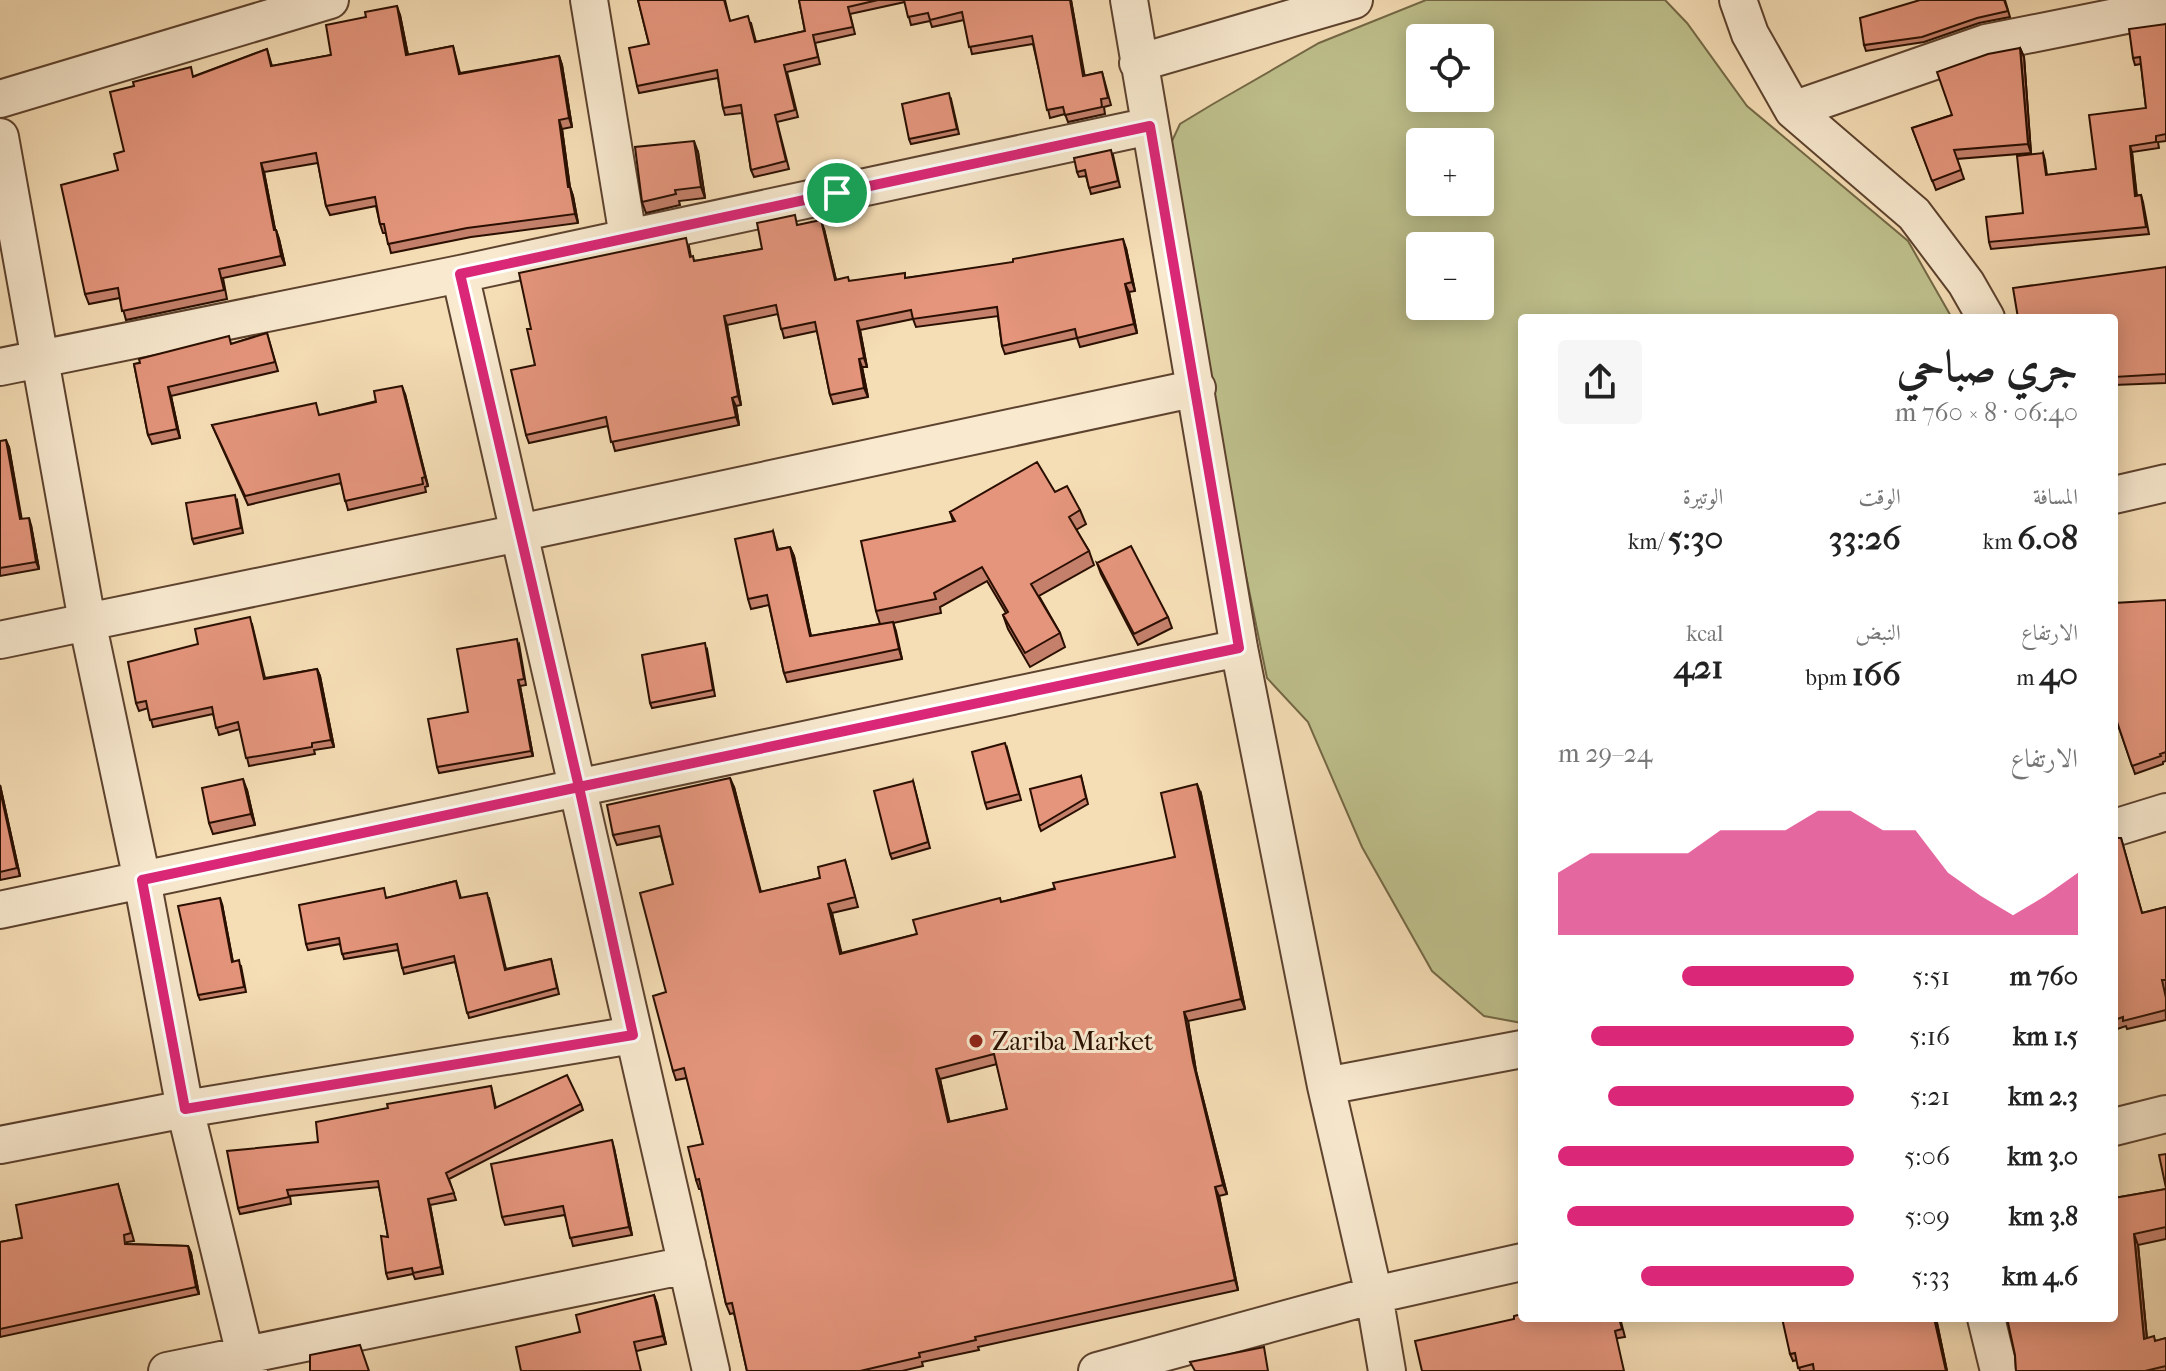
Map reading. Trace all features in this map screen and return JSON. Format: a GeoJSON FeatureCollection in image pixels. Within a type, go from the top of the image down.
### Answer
{"type":"FeatureCollection","features":[{"type":"Feature","properties":{"kind":"street"},"geometry":{"type":"LineString","coordinates":[[0,99],[330,0]]}},
{"type":"Feature","properties":{"kind":"street"},"geometry":{"type":"LineString","coordinates":[[589,0],[628,237]]}},
{"type":"Feature","properties":{"kind":"street"},"geometry":{"type":"LineString","coordinates":[[1129,0],[1239,648],[1326,1086],[1374,1295],[1387,1371]]}},
{"type":"Feature","properties":{"kind":"street"},"geometry":{"type":"LineString","coordinates":[[1138,63],[1354,0]]}},
{"type":"Feature","properties":{"kind":"street"},"geometry":{"type":"LineString","coordinates":[[1738,0],[1750,34],[1793,110],[1914,214],[1966,283],[1984,314]]}},
{"type":"Feature","properties":{"kind":"street"},"geometry":{"type":"LineString","coordinates":[[1793,110],[1986,43],[2166,7]]}},
{"type":"Feature","properties":{"kind":"street"},"geometry":{"type":"LineString","coordinates":[[0,367],[460,274],[1150,126]]}},
{"type":"Feature","properties":{"kind":"street"},"geometry":{"type":"LineString","coordinates":[[0,137],[87,621],[142,880],[185,1109],[248,1363]]}},
{"type":"Feature","properties":{"kind":"street"},"geometry":{"type":"LineString","coordinates":[[460,274],[711,1371]]}},
{"type":"Feature","properties":{"kind":"street"},"geometry":{"type":"LineString","coordinates":[[0,640],[1197,388]]}},
{"type":"Feature","properties":{"kind":"street"},"geometry":{"type":"LineString","coordinates":[[2118,494],[2166,483]]}},
{"type":"Feature","properties":{"kind":"street"},"geometry":{"type":"LineString","coordinates":[[0,910],[1239,648]]}},
{"type":"Feature","properties":{"kind":"street"},"geometry":{"type":"LineString","coordinates":[[2118,827],[2166,812]]}},
{"type":"Feature","properties":{"kind":"street"},"geometry":{"type":"LineString","coordinates":[[0,1145],[185,1109],[633,1035]]}},
{"type":"Feature","properties":{"kind":"street"},"geometry":{"type":"LineString","coordinates":[[1326,1086],[1518,1050]]}},
{"type":"Feature","properties":{"kind":"street"},"geometry":{"type":"LineString","coordinates":[[2118,1126],[2166,1114]]}},
{"type":"Feature","properties":{"kind":"street"},"geometry":{"type":"LineString","coordinates":[[1097,1371],[1374,1295],[1518,1263]]}},
{"type":"Feature","properties":{"kind":"street"},"geometry":{"type":"LineString","coordinates":[[167,1371],[248,1363],[687,1265]]}},
{"type":"Feature","properties":{"kind":"street"},"geometry":{"type":"LineString","coordinates":[[1987,1322],[1999,1371]]}},
{"type":"Feature","properties":{"kind":"green space"},"geometry":{"type":"Polygon","coordinates":[[[1426,0],[1665,0],[1687,23],[1747,106],[1908,241],[1950,314],[1518,314],[1518,1022],[1484,1016],[1432,971],[1362,847],[1308,722],[1267,678],[1164,158],[1180,124],[1319,43],[1426,0]]]}},
{"type":"Feature","properties":{"kind":"building"},"geometry":{"type":"Polygon","coordinates":[[[638,0],[724,0],[730,21],[748,16],[755,42],[805,31],[799,0],[878,0],[848,7],[853,27],[813,35],[818,57],[784,65],[795,110],[775,115],[786,161],[751,170],[741,105],[723,108],[717,70],[637,86],[629,48],[649,44],[638,0]]]}},
{"type":"Feature","properties":{"kind":"building"},"geometry":{"type":"Polygon","coordinates":[[[904,0],[1070,0],[1083,76],[1102,72],[1108,98],[1101,99],[1102,107],[1065,115],[1063,107],[1047,110],[1032,36],[969,47],[962,12],[930,20],[928,13],[908,17],[904,0]]]}},
{"type":"Feature","properties":{"kind":"building"},"geometry":{"type":"Polygon","coordinates":[[[1920,0],[2004,0],[2008,11],[1922,37],[1864,45],[1860,18],[1920,0]]]}},
{"type":"Feature","properties":{"kind":"building"},"geometry":{"type":"Polygon","coordinates":[[[397,6],[406,55],[453,46],[459,74],[559,56],[569,118],[559,120],[575,214],[467,228],[388,244],[375,197],[326,206],[316,153],[261,163],[281,256],[219,269],[224,290],[122,311],[118,288],[85,294],[61,185],[118,170],[114,154],[124,151],[110,92],[134,86],[133,82],[191,67],[193,77],[267,49],[271,66],[331,55],[326,25],[366,17],[365,12],[397,6]]]}},
{"type":"Feature","properties":{"kind":"building"},"geometry":{"type":"Polygon","coordinates":[[[2166,24],[2166,134],[2156,136],[2156,142],[2130,146],[2135,196],[2141,195],[2146,227],[1989,242],[1986,217],[2023,213],[2017,156],[2043,153],[2046,175],[2096,169],[2089,115],[2146,108],[2140,57],[2133,58],[2129,29],[2166,24]]]}},
{"type":"Feature","properties":{"kind":"building"},"geometry":{"type":"Polygon","coordinates":[[[2020,48],[2028,144],[1954,150],[1961,170],[1932,181],[1912,128],[1952,115],[1937,72],[1988,54],[2020,48]]]}},
{"type":"Feature","properties":{"kind":"building"},"geometry":{"type":"Polygon","coordinates":[[[949,93],[957,129],[909,139],[902,104],[949,93]]]}},
{"type":"Feature","properties":{"kind":"building"},"geometry":{"type":"Polygon","coordinates":[[[694,141],[701,187],[675,190],[676,194],[642,202],[635,147],[694,141]]]}},
{"type":"Feature","properties":{"kind":"building"},"geometry":{"type":"Polygon","coordinates":[[[1111,150],[1118,181],[1089,188],[1085,170],[1077,172],[1074,158],[1111,150]]]}},
{"type":"Feature","properties":{"kind":"building"},"geometry":{"type":"Polygon","coordinates":[[[795,215],[797,225],[821,220],[835,280],[905,273],[905,278],[1013,262],[1013,259],[1123,239],[1132,282],[1125,284],[1134,324],[1077,338],[1075,329],[1002,346],[997,307],[913,319],[911,310],[857,321],[864,358],[859,359],[864,388],[830,395],[815,322],[781,329],[776,305],[724,316],[738,396],[732,398],[736,417],[611,442],[606,417],[526,435],[511,370],[535,365],[519,273],[686,238],[690,257],[693,256],[694,261],[762,249],[757,223],[795,215]]]}},
{"type":"Feature","properties":{"kind":"building"},"geometry":{"type":"Polygon","coordinates":[[[2166,267],[2166,374],[2118,377],[2118,314],[2017,314],[2013,288],[2166,267]]]}},
{"type":"Feature","properties":{"kind":"building"},"geometry":{"type":"Polygon","coordinates":[[[267,333],[275,362],[168,387],[177,429],[148,435],[134,364],[140,363],[139,359],[229,336],[231,344],[267,333]]]}},
{"type":"Feature","properties":{"kind":"building"},"geometry":{"type":"Polygon","coordinates":[[[402,386],[425,477],[422,478],[423,484],[345,501],[339,474],[245,496],[212,425],[316,403],[319,415],[376,402],[374,391],[402,386]]]}},
{"type":"Feature","properties":{"kind":"building"},"geometry":{"type":"Polygon","coordinates":[[[6,440],[20,519],[29,518],[36,562],[0,568],[0,441],[6,440]]]}},
{"type":"Feature","properties":{"kind":"building"},"geometry":{"type":"Polygon","coordinates":[[[1037,462],[1055,492],[1067,486],[1080,510],[1069,517],[1089,551],[1031,584],[1060,633],[1025,653],[1003,615],[1008,612],[982,567],[934,593],[936,599],[876,611],[861,541],[955,521],[950,512],[1037,462]]]}},
{"type":"Feature","properties":{"kind":"building"},"geometry":{"type":"Polygon","coordinates":[[[235,495],[241,528],[192,539],[186,503],[235,495]]]}},
{"type":"Feature","properties":{"kind":"building"},"geometry":{"type":"Polygon","coordinates":[[[773,531],[777,550],[790,547],[810,636],[893,622],[899,649],[784,673],[767,595],[748,599],[735,539],[773,531]]]}},
{"type":"Feature","properties":{"kind":"building"},"geometry":{"type":"Polygon","coordinates":[[[1131,546],[1168,617],[1134,634],[1097,563],[1131,546]]]}},
{"type":"Feature","properties":{"kind":"building"},"geometry":{"type":"Polygon","coordinates":[[[2166,600],[2166,752],[2132,766],[2118,725],[2118,603],[2166,600]]]}},
{"type":"Feature","properties":{"kind":"building"},"geometry":{"type":"Polygon","coordinates":[[[250,617],[264,679],[317,669],[331,740],[312,743],[312,747],[246,758],[238,722],[216,728],[212,707],[150,720],[146,701],[136,703],[128,662],[198,644],[195,629],[250,617]]]}},
{"type":"Feature","properties":{"kind":"building"},"geometry":{"type":"Polygon","coordinates":[[[517,639],[524,679],[518,680],[531,751],[437,767],[428,719],[468,712],[457,649],[517,639]]]}},
{"type":"Feature","properties":{"kind":"building"},"geometry":{"type":"Polygon","coordinates":[[[705,643],[713,690],[650,703],[642,655],[705,643]]]}},
{"type":"Feature","properties":{"kind":"building"},"geometry":{"type":"Polygon","coordinates":[[[1005,743],[1019,794],[985,803],[972,752],[1005,743]]]}},
{"type":"Feature","properties":{"kind":"building"},"geometry":{"type":"Polygon","coordinates":[[[1081,776],[1086,798],[1039,826],[1030,789],[1081,776]]]}},
{"type":"Feature","properties":{"kind":"building"},"geometry":{"type":"Polygon","coordinates":[[[730,778],[760,892],[820,878],[818,867],[845,860],[855,897],[828,904],[840,954],[917,934],[913,920],[1000,898],[1001,902],[1055,889],[1053,883],[1175,857],[1161,793],[1197,784],[1241,999],[1184,1012],[1223,1185],[1215,1187],[1235,1280],[975,1337],[976,1340],[919,1353],[920,1357],[860,1371],[747,1371],[732,1303],[726,1304],[699,1179],[696,1180],[688,1147],[703,1144],[684,1068],[673,1071],[653,996],[666,992],[640,893],[673,884],[659,826],[613,835],[607,805],[730,778]],[[994,1054],[936,1069],[948,1122],[1007,1109],[994,1054]]]}},
{"type":"Feature","properties":{"kind":"building"},"geometry":{"type":"Polygon","coordinates":[[[243,779],[251,814],[209,823],[202,788],[243,779]]]}},
{"type":"Feature","properties":{"kind":"building"},"geometry":{"type":"Polygon","coordinates":[[[913,781],[928,842],[890,854],[874,791],[913,781]]]}},
{"type":"Feature","properties":{"kind":"building"},"geometry":{"type":"Polygon","coordinates":[[[0,790],[17,868],[0,872],[0,790]]]}},
{"type":"Feature","properties":{"kind":"building"},"geometry":{"type":"Polygon","coordinates":[[[2118,838],[2121,838],[2142,913],[2166,907],[2166,980],[2162,980],[2166,1010],[2123,1021],[2123,1017],[2118,1019],[2118,838]]]}},
{"type":"Feature","properties":{"kind":"building"},"geometry":{"type":"Polygon","coordinates":[[[456,881],[460,898],[487,893],[505,970],[551,959],[557,988],[467,1013],[454,956],[402,968],[397,944],[342,954],[339,938],[306,944],[299,905],[384,888],[386,898],[456,881]]]}},
{"type":"Feature","properties":{"kind":"building"},"geometry":{"type":"Polygon","coordinates":[[[220,898],[232,962],[239,960],[244,987],[198,995],[178,906],[220,898]]]}},
{"type":"Feature","properties":{"kind":"building"},"geometry":{"type":"Polygon","coordinates":[[[567,1075],[581,1104],[446,1173],[454,1193],[428,1199],[441,1267],[413,1273],[412,1268],[386,1273],[381,1236],[388,1237],[378,1181],[287,1190],[289,1197],[238,1208],[227,1151],[318,1142],[316,1122],[388,1108],[387,1104],[491,1086],[495,1108],[567,1075]]]}},
{"type":"Feature","properties":{"kind":"building"},"geometry":{"type":"Polygon","coordinates":[[[612,1140],[629,1227],[570,1238],[563,1206],[502,1217],[491,1164],[612,1140]]]}},
{"type":"Feature","properties":{"kind":"building"},"geometry":{"type":"Polygon","coordinates":[[[2166,1154],[2166,1188],[2159,1155],[2166,1154]]]}},
{"type":"Feature","properties":{"kind":"building"},"geometry":{"type":"Polygon","coordinates":[[[118,1184],[131,1233],[124,1235],[125,1244],[188,1246],[196,1287],[0,1329],[0,1242],[22,1238],[16,1205],[118,1184]]]}},
{"type":"Feature","properties":{"kind":"building"},"geometry":{"type":"Polygon","coordinates":[[[2166,1189],[2166,1227],[2134,1234],[2144,1339],[2154,1336],[2155,1341],[2166,1338],[2166,1366],[2145,1371],[2016,1371],[2008,1322],[2118,1322],[2118,1197],[2166,1189]]]}},
{"type":"Feature","properties":{"kind":"building"},"geometry":{"type":"Polygon","coordinates":[[[654,1295],[663,1336],[634,1342],[641,1371],[521,1371],[516,1347],[580,1332],[576,1315],[654,1295]]]}},
{"type":"Feature","properties":{"kind":"building"},"geometry":{"type":"Polygon","coordinates":[[[1518,1315],[1518,1322],[1620,1322],[1622,1329],[1615,1331],[1624,1371],[1422,1371],[1415,1341],[1514,1319],[1518,1315]]]}},
{"type":"Feature","properties":{"kind":"building"},"geometry":{"type":"Polygon","coordinates":[[[1783,1322],[1935,1322],[1946,1371],[1814,1371],[1813,1364],[1798,1368],[1795,1353],[1790,1354],[1783,1322]]]}},
{"type":"Feature","properties":{"kind":"building"},"geometry":{"type":"Polygon","coordinates":[[[360,1345],[369,1371],[310,1371],[310,1355],[360,1345]]]}},
{"type":"Feature","properties":{"kind":"building"},"geometry":{"type":"Polygon","coordinates":[[[1264,1347],[1268,1371],[1195,1371],[1190,1362],[1264,1347]]]}},
{"type":"Feature","properties":{"kind":"place","name":"Zariba Market"},"geometry":{"type":"Point","coordinates":[976,1041]}},
{"type":"Feature","properties":{"kind":"route"},"geometry":{"type":"LineString","coordinates":[[837,193],[460,274],[579,787],[142,880],[185,1109],[633,1035],[579,787],[1239,648],[1150,126],[837,193]]}}]}
